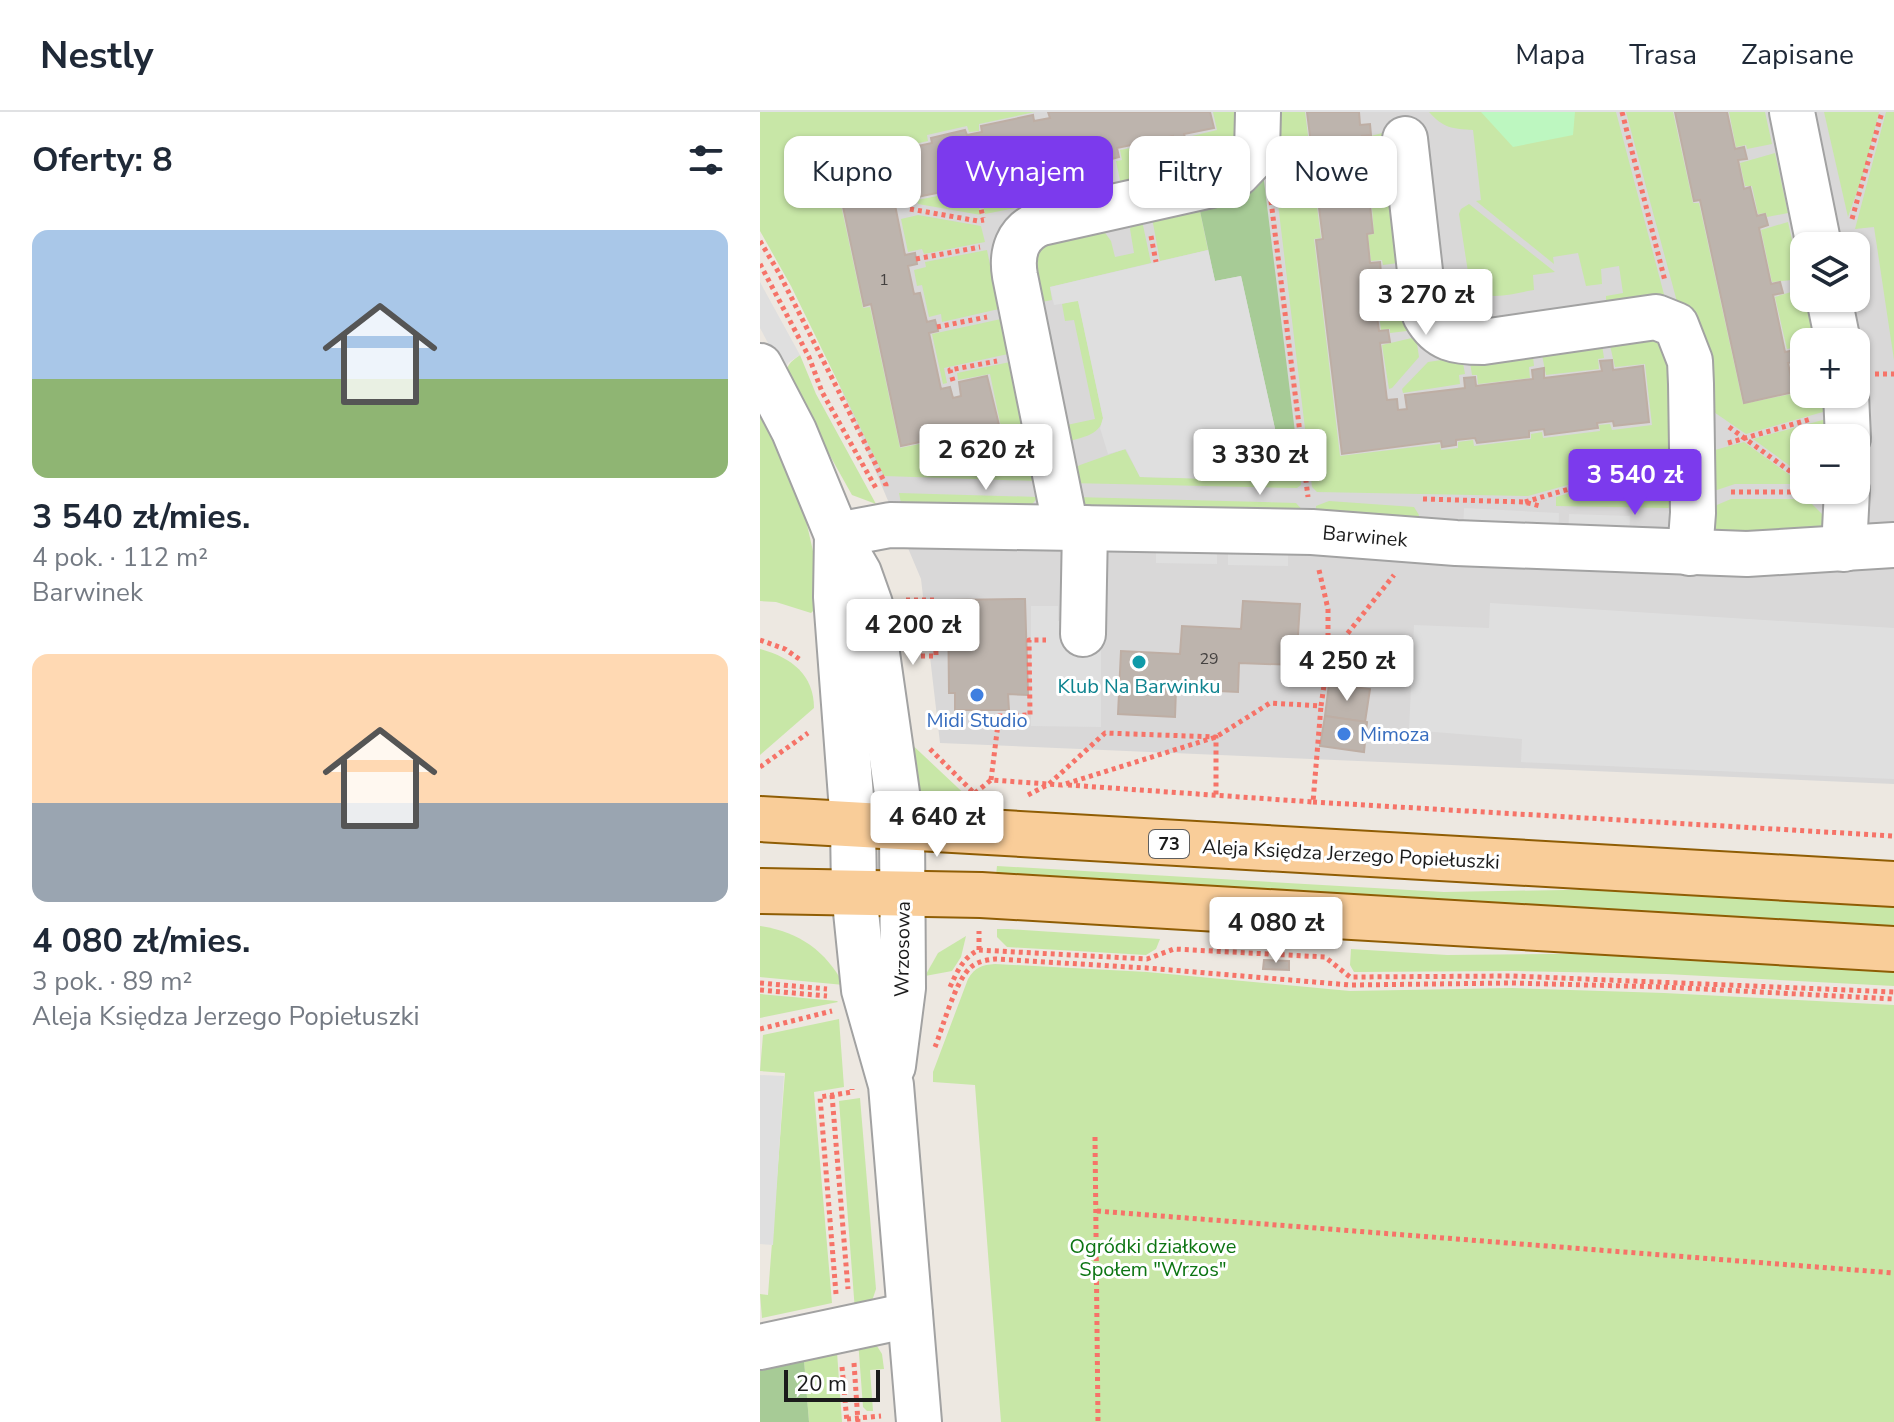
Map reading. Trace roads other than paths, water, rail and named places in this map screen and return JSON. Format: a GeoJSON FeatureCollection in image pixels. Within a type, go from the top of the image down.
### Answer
{"type":"FeatureCollection","features":[{"type":"Feature","properties":{"kind":"main road","name":"Aleja Księdza Jerzego Popiełuszki"},"geometry":{"type":"LineString","coordinates":[[760,819],[1894,884]]}},
{"type":"Feature","properties":{"kind":"main road"},"geometry":{"type":"LineString","coordinates":[[760,891],[981,895],[1894,949]]}},
{"type":"Feature","properties":{"kind":"street"},"geometry":{"type":"LineString","coordinates":[[1792,112],[1834,232]]}},
{"type":"Feature","properties":{"kind":"street"},"geometry":{"type":"LineString","coordinates":[[1065,637],[1074,528],[1063,514],[1015,276],[1013,260],[1017,244],[1029,228],[1041,223],[1225,180],[1247,166],[1257,153],[1258,129]]}},
{"type":"Feature","properties":{"kind":"street"},"geometry":{"type":"LineString","coordinates":[[1405,139],[1425,315],[1433,329],[1445,338],[1460,342],[1483,342],[1656,317],[1676,325],[1690,361],[1690,553]]}},
{"type":"Feature","properties":{"kind":"street","name":"Wrzosowa"},"geometry":{"type":"LineString","coordinates":[[760,366],[794,431],[837,535],[859,573],[870,604],[902,828],[903,893],[903,988],[871,1081]]}},
{"type":"Feature","properties":{"kind":"street","name":"Barwinek"},"geometry":{"type":"LineString","coordinates":[[837,535],[890,525],[1312,532],[1456,543],[1747,554],[1829,507],[1894,545]]}},
{"type":"Feature","properties":{"kind":"street","name":"Wrzosowa"},"geometry":{"type":"LineString","coordinates":[[837,535],[836,597],[853,824],[854,892],[871,1081],[910,1315],[900,1419]]}},
{"type":"Feature","properties":{"kind":"street"},"geometry":{"type":"LineString","coordinates":[[760,1347],[910,1315]]}},
{"type":"Feature","properties":{"kind":"place","name":"Klub Na Barwinku"},"geometry":{"type":"Point","coordinates":[1139,662]}},
{"type":"Feature","properties":{"kind":"place","name":"Midi Studio"},"geometry":{"type":"Point","coordinates":[977,695]}},
{"type":"Feature","properties":{"kind":"place","name":"Mimoza"},"geometry":{"type":"Point","coordinates":[1344,734]}},
{"type":"Feature","properties":{"kind":"park label","name":"Ogródki działkowe Społem \"Wrzos\""},"geometry":{"type":"Point","coordinates":[1153,1258]}}]}
